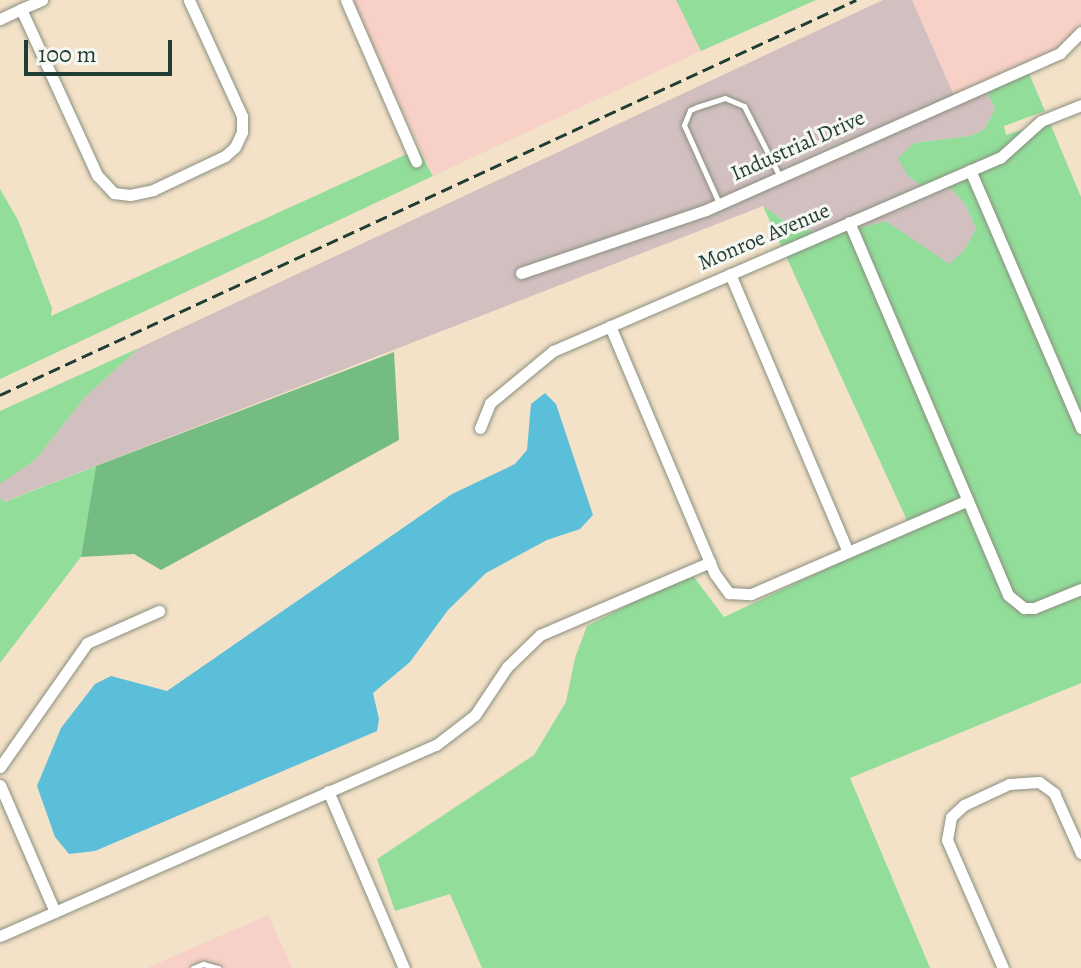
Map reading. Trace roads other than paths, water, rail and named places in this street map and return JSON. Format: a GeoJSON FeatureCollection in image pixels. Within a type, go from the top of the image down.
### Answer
{"type":"FeatureCollection","features":[{"type":"Feature","properties":{"kind":"street"},"geometry":{"type":"LineString","coordinates":[[0,19],[42,0]]}},
{"type":"Feature","properties":{"kind":"street"},"geometry":{"type":"LineString","coordinates":[[21,9],[97,175],[114,193],[130,195],[153,190],[225,156],[235,147],[242,132],[242,116],[189,0]]}},
{"type":"Feature","properties":{"kind":"street"},"geometry":{"type":"LineString","coordinates":[[346,0],[416,161]]}},
{"type":"Feature","properties":{"kind":"street","name":"Industrial Drive"},"geometry":{"type":"LineString","coordinates":[[521,273],[719,203],[1060,53],[1081,32]]}},
{"type":"Feature","properties":{"kind":"street","name":"Monroe Avenue"},"geometry":{"type":"LineString","coordinates":[[480,428],[490,403],[553,351],[1008,153],[1041,121],[1081,105]]}},
{"type":"Feature","properties":{"kind":"street"},"geometry":{"type":"LineString","coordinates":[[970,170],[1081,428]]}},
{"type":"Feature","properties":{"kind":"street"},"geometry":{"type":"LineString","coordinates":[[849,222],[1015,603],[1034,608],[1081,589]]}},
{"type":"Feature","properties":{"kind":"street"},"geometry":{"type":"LineString","coordinates":[[730,274],[848,552]]}},
{"type":"Feature","properties":{"kind":"street"},"geometry":{"type":"LineString","coordinates":[[610,326],[710,562],[724,588],[736,596],[743,596],[968,500]]}},
{"type":"Feature","properties":{"kind":"street"},"geometry":{"type":"LineString","coordinates":[[0,936],[450,737],[475,715],[518,654],[540,635],[710,562]]}},
{"type":"Feature","properties":{"kind":"street"},"geometry":{"type":"LineString","coordinates":[[0,767],[87,643],[159,611]]}},
{"type":"Feature","properties":{"kind":"street"},"geometry":{"type":"LineString","coordinates":[[1003,968],[947,840],[951,817],[964,805],[1009,784],[1039,782],[1054,793],[1081,853]]}},
{"type":"Feature","properties":{"kind":"street"},"geometry":{"type":"LineString","coordinates":[[0,785],[55,912]]}},
{"type":"Feature","properties":{"kind":"street"},"geometry":{"type":"LineString","coordinates":[[328,791],[404,968]]}},
{"type":"Feature","properties":{"kind":"lane"},"geometry":{"type":"LineString","coordinates":[[719,203],[684,125],[690,110],[725,98],[744,106],[779,175]]}},
{"type":"Feature","properties":{"kind":"lane"},"geometry":{"type":"LineString","coordinates":[[193,968],[203,964],[218,968]]}},
{"type":"Feature","properties":{"kind":"water"},"geometry":{"type":"Polygon","coordinates":[[[545,393],[556,404],[593,515],[580,529],[547,540],[486,573],[448,610],[410,662],[373,693],[379,719],[377,731],[95,851],[69,854],[55,837],[37,786],[61,728],[95,684],[111,676],[167,691],[452,494],[515,464],[527,450],[531,404],[545,393]]]}},
{"type":"Feature","properties":{"kind":"railway"},"geometry":{"type":"LineString","coordinates":[[0,395],[856,0]]}}]}
